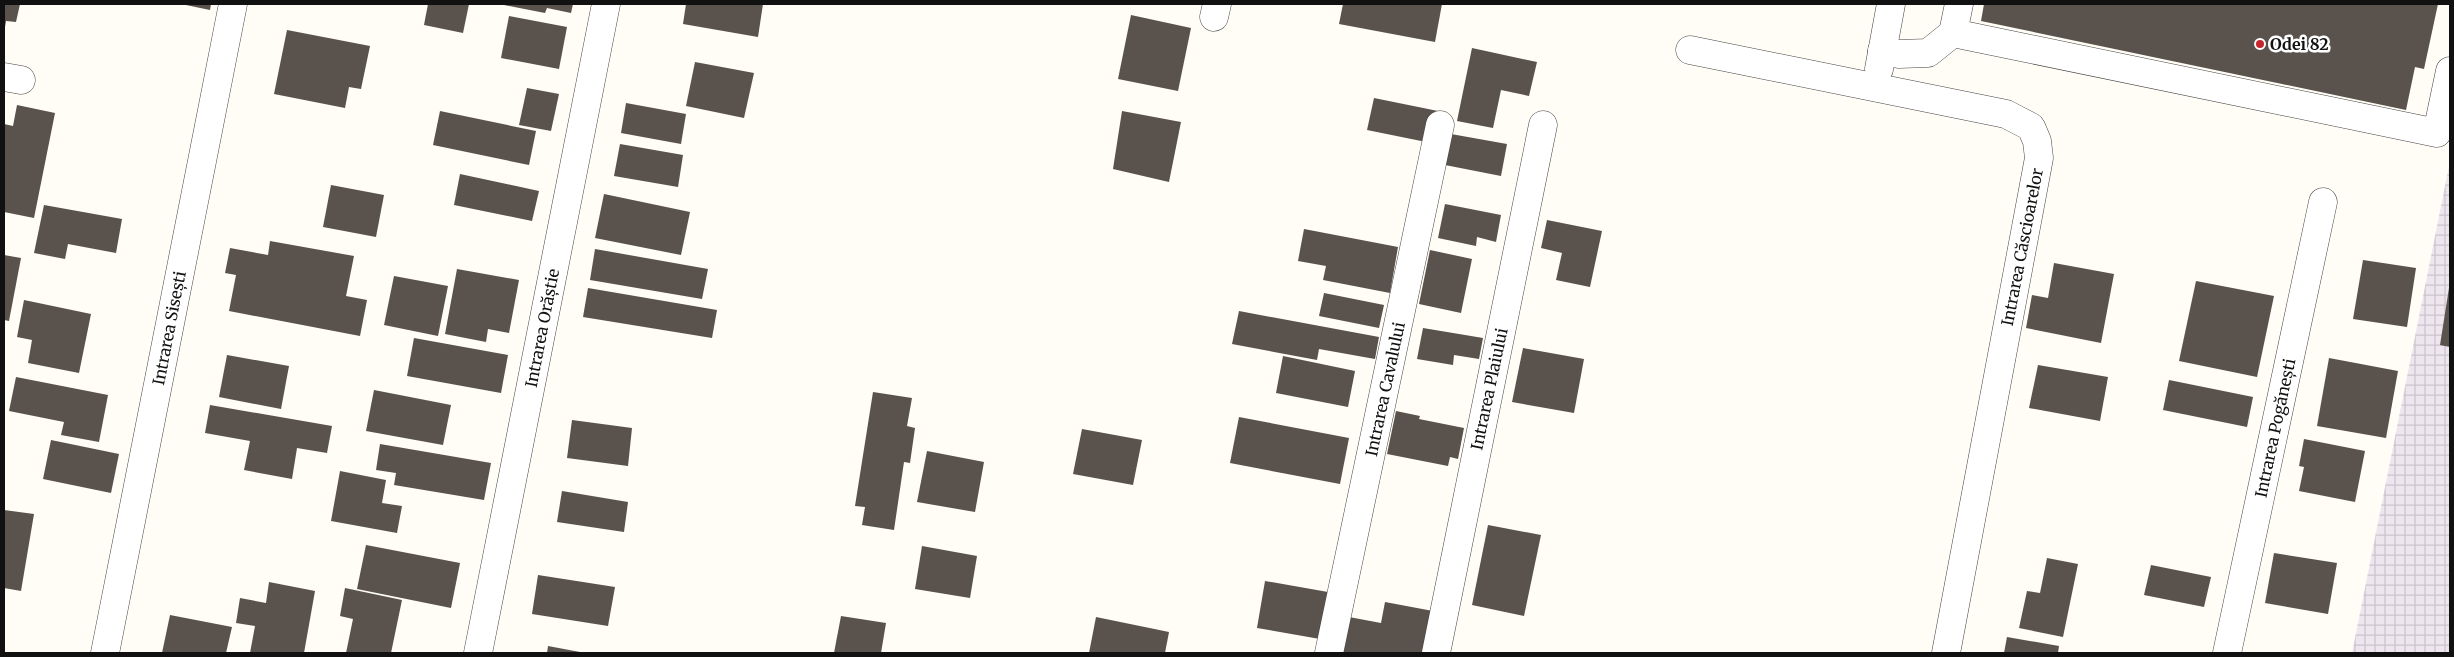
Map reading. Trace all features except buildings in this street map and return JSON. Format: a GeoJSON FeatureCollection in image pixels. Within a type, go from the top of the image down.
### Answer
{"type":"FeatureCollection","features":[{"type":"Feature","properties":{"kind":"street","name":"Intrarea Sisești"},"geometry":{"type":"LineString","coordinates":[[105,653],[233,4]]}},
{"type":"Feature","properties":{"kind":"street","name":"Intrarea Orăștie"},"geometry":{"type":"LineString","coordinates":[[478,653],[606,4]]}},
{"type":"Feature","properties":{"kind":"street"},"geometry":{"type":"LineString","coordinates":[[1875,87],[1892,4]]}},
{"type":"Feature","properties":{"kind":"street"},"geometry":{"type":"LineString","coordinates":[[1882,51],[1899,54],[1928,53],[1953,33],[1959,4]]}},
{"type":"Feature","properties":{"kind":"street"},"geometry":{"type":"LineString","coordinates":[[1953,33],[2437,133],[2450,72]]}},
{"type":"Feature","properties":{"kind":"street","name":"Intrarea Căscioarelor"},"geometry":{"type":"LineString","coordinates":[[1690,50],[2006,114],[2031,127],[2038,149],[2038,167],[1946,653]]}},
{"type":"Feature","properties":{"kind":"street","name":"Intrarea Cavalului"},"geometry":{"type":"LineString","coordinates":[[1329,653],[1440,125]]}},
{"type":"Feature","properties":{"kind":"street","name":"Intrarea Plaiului"},"geometry":{"type":"LineString","coordinates":[[1436,653],[1543,125]]}},
{"type":"Feature","properties":{"kind":"street","name":"Intrarea Pogănești"},"geometry":{"type":"LineString","coordinates":[[2227,653],[2323,202]]}},
{"type":"Feature","properties":{"kind":"shaded area"},"geometry":{"type":"Polygon","coordinates":[[[2450,162],[2450,653],[2352,653],[2444,191],[2450,162]]]}},
{"type":"Feature","properties":{"kind":"place","name":"Odei 82"},"geometry":{"type":"Point","coordinates":[2260,44]}}]}
